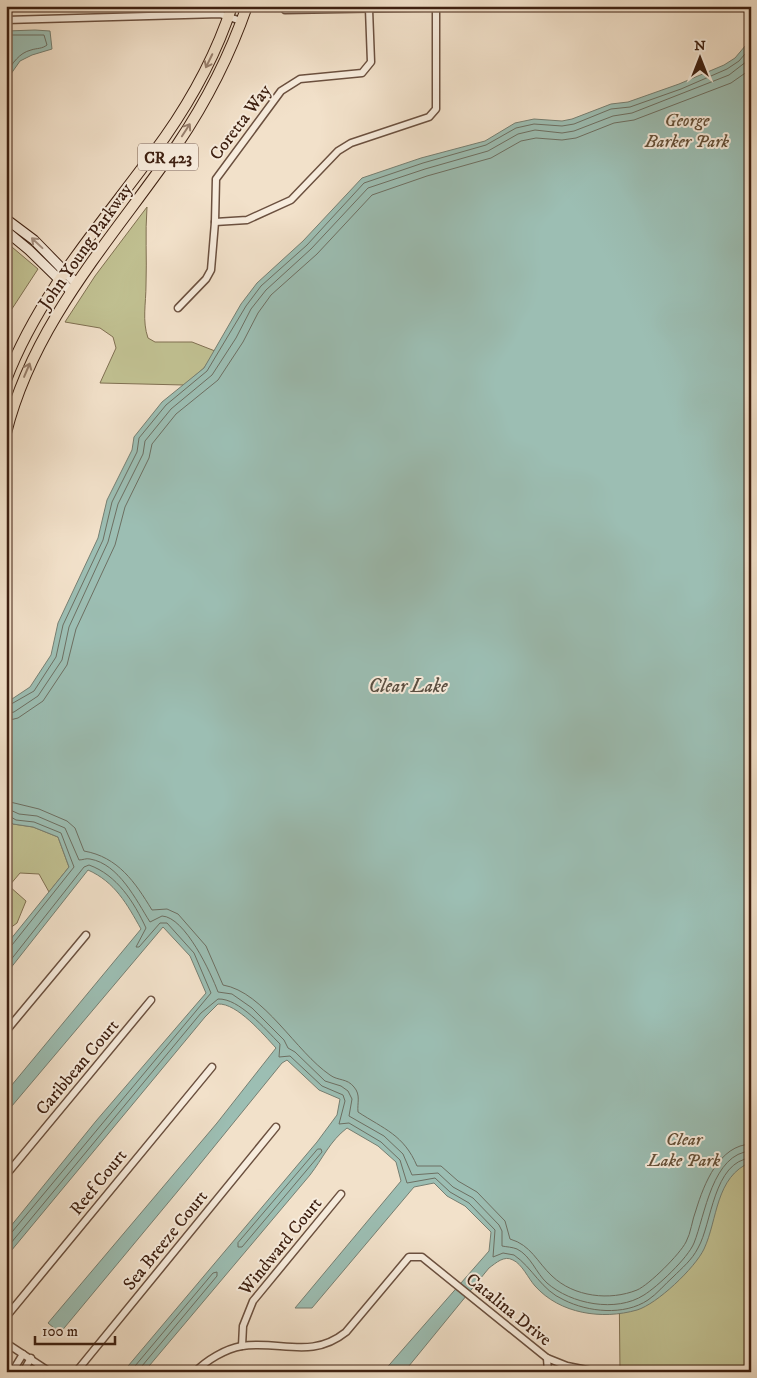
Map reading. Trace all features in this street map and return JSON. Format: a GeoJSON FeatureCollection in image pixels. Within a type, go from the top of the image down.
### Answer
{"type":"FeatureCollection","features":[{"type":"Feature","properties":{"kind":"main road","name":"John Young Parkway"},"geometry":{"type":"LineString","coordinates":[[6,380],[31,326],[61,276],[176,121],[204,72],[229,17],[232,6]]}},
{"type":"Feature","properties":{"kind":"main road","name":"John Young Parkway"},"geometry":{"type":"LineString","coordinates":[[6,433],[33,358],[54,316],[191,123],[217,77],[246,6]]}},
{"type":"Feature","properties":{"kind":"street"},"geometry":{"type":"LineString","coordinates":[[285,10],[507,6]]}},
{"type":"Feature","properties":{"kind":"street"},"geometry":{"type":"LineString","coordinates":[[215,222],[247,220],[290,200],[338,151],[352,143],[429,117],[436,108],[436,7]]}},
{"type":"Feature","properties":{"kind":"street","name":"Coretta Way"},"geometry":{"type":"LineString","coordinates":[[178,308],[206,279],[210,270],[215,222],[216,180],[281,91],[300,79],[362,72],[368,67],[371,62],[370,9]]}},
{"type":"Feature","properties":{"kind":"street"},"geometry":{"type":"LineString","coordinates":[[6,20],[220,14],[241,21]]}},
{"type":"Feature","properties":{"kind":"street"},"geometry":{"type":"LineString","coordinates":[[6,219],[34,240],[61,276]]}},
{"type":"Feature","properties":{"kind":"street"},"geometry":{"type":"LineString","coordinates":[[6,231],[73,287]]}},
{"type":"Feature","properties":{"kind":"street"},"geometry":{"type":"LineString","coordinates":[[6,1031],[86,935]]}},
{"type":"Feature","properties":{"kind":"street","name":"Caribbean Court"},"geometry":{"type":"LineString","coordinates":[[6,1175],[151,1000]]}},
{"type":"Feature","properties":{"kind":"street","name":"Reef Court"},"geometry":{"type":"LineString","coordinates":[[6,1317],[212,1067]]}},
{"type":"Feature","properties":{"kind":"street","name":"Sea Breeze Court"},"geometry":{"type":"LineString","coordinates":[[76,1372],[276,1127]]}},
{"type":"Feature","properties":{"kind":"street","name":"Windward Court"},"geometry":{"type":"LineString","coordinates":[[242,1346],[243,1326],[253,1301],[341,1194]]}},
{"type":"Feature","properties":{"kind":"street","name":"Catalina Drive"},"geometry":{"type":"LineString","coordinates":[[242,1346],[314,1347],[336,1341],[346,1332],[409,1256],[422,1257],[547,1358],[567,1366],[598,1372]]}},
{"type":"Feature","properties":{"kind":"street"},"geometry":{"type":"LineString","coordinates":[[6,1343],[50,1372]]}},
{"type":"Feature","properties":{"kind":"street"},"geometry":{"type":"LineString","coordinates":[[195,1372],[204,1363],[242,1346]]}},
{"type":"Feature","properties":{"kind":"street"},"geometry":{"type":"LineString","coordinates":[[12,1372],[23,1354]]}},
{"type":"Feature","properties":{"kind":"street"},"geometry":{"type":"LineString","coordinates":[[23,1372],[31,1358]]}},
{"type":"Feature","properties":{"kind":"street"},"geometry":{"type":"LineString","coordinates":[[547,1358],[548,1372]]}},
{"type":"Feature","properties":{"kind":"green space"},"geometry":{"type":"Polygon","coordinates":[[[147,207],[145,319],[148,338],[155,342],[192,342],[215,351],[204,368],[184,385],[100,383],[116,348],[113,337],[100,328],[65,322],[95,276],[147,207]]]}},
{"type":"Feature","properties":{"kind":"green space"},"geometry":{"type":"Polygon","coordinates":[[[6,242],[38,269],[6,318],[6,242]]]}},
{"type":"Feature","properties":{"kind":"green space"},"geometry":{"type":"Polygon","coordinates":[[[6,817],[13,824],[33,827],[58,837],[69,867],[49,892],[39,874],[20,873],[9,886],[26,901],[17,923],[6,931],[6,817]]]}},
{"type":"Feature","properties":{"kind":"green space","name":"Clear Lake Park"},"geometry":{"type":"Polygon","coordinates":[[[616,984],[751,1089],[751,1372],[620,1372],[616,984]]]}},
{"type":"Feature","properties":{"kind":"water"},"geometry":{"type":"Polygon","coordinates":[[[6,31],[50,31],[52,49],[20,61],[6,81],[6,31]]]}},
{"type":"Feature","properties":{"kind":"water","name":"Clear Lake"},"geometry":{"type":"Polygon","coordinates":[[[751,39],[751,1162],[739,1169],[724,1188],[709,1237],[693,1266],[655,1301],[637,1310],[624,1313],[596,1314],[569,1309],[545,1295],[535,1286],[516,1262],[506,1258],[489,1268],[404,1372],[383,1372],[489,1251],[491,1232],[465,1206],[447,1196],[434,1183],[414,1187],[312,1308],[295,1308],[401,1181],[396,1162],[378,1146],[347,1128],[336,1138],[310,1175],[144,1372],[123,1372],[317,1142],[337,1115],[340,1099],[319,1090],[287,1060],[282,1063],[60,1333],[48,1323],[217,1123],[276,1048],[241,1014],[233,1008],[218,1004],[205,1017],[6,1257],[6,1232],[96,1121],[206,993],[190,956],[163,927],[6,1113],[6,1092],[141,929],[113,887],[88,870],[6,974],[6,945],[69,867],[58,837],[33,827],[13,824],[6,817],[6,703],[30,687],[51,655],[58,623],[98,538],[107,500],[132,450],[134,437],[162,402],[204,368],[241,304],[257,283],[303,241],[362,178],[421,158],[485,141],[515,123],[534,119],[562,121],[572,119],[611,104],[628,102],[679,84],[724,65],[735,58],[751,39]]]}},
{"type":"Feature","properties":{"kind":"park label","name":"George Barker Park"},"geometry":{"type":"Point","coordinates":[687,130]}}]}
